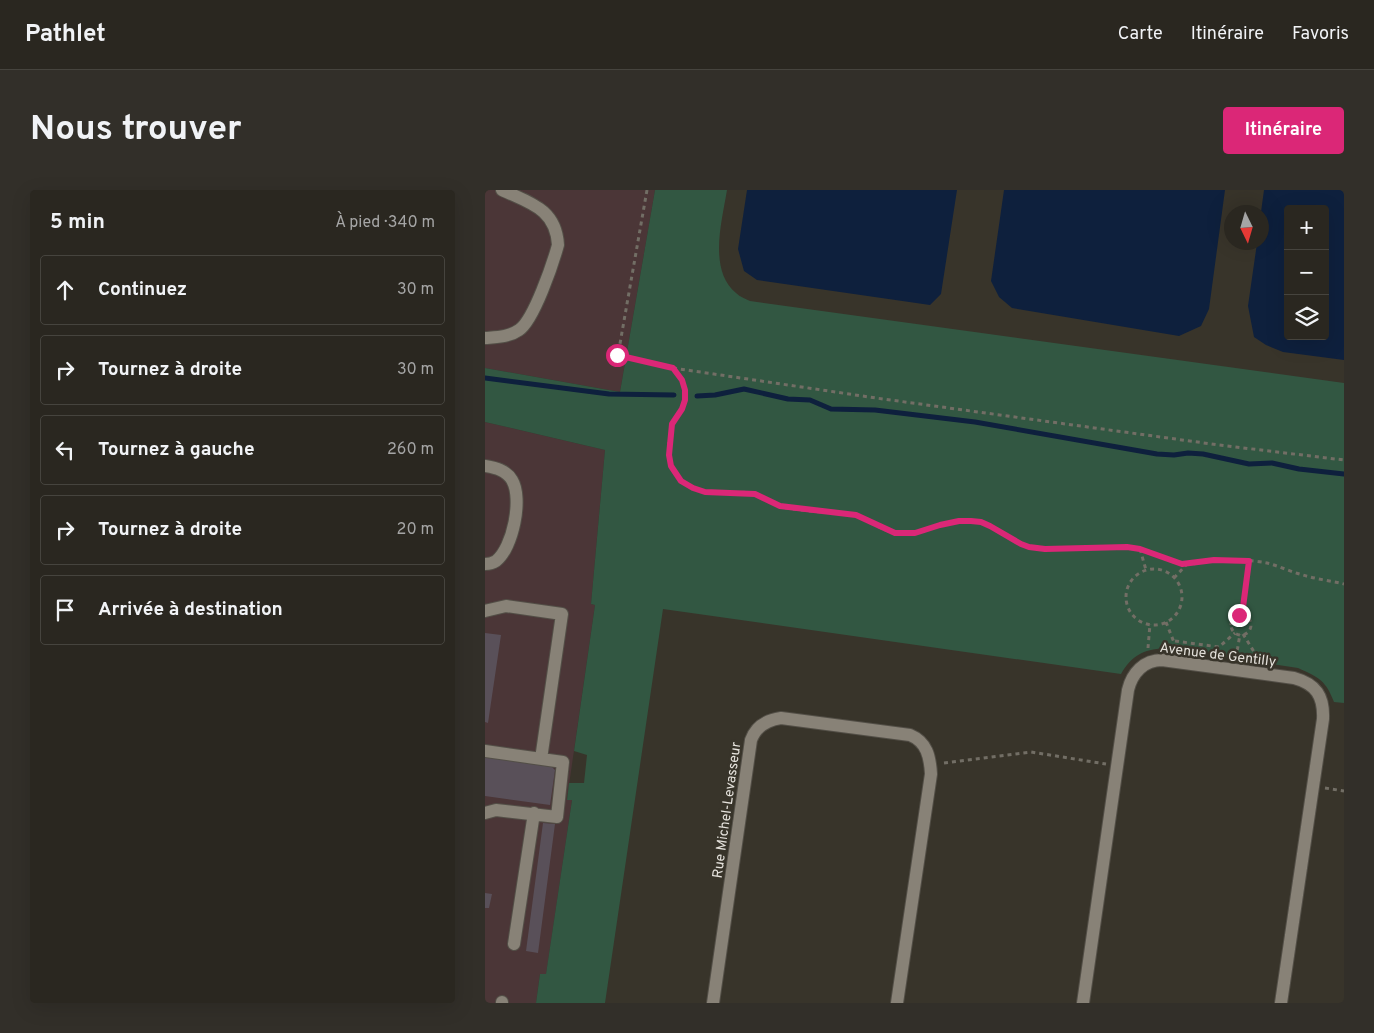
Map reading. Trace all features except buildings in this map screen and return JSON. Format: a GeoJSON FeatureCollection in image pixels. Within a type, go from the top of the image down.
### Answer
{"type":"FeatureCollection","features":[{"type":"Feature","properties":{"kind":"street"},"geometry":{"type":"LineString","coordinates":[[485,338],[511,334],[520,330],[527,323],[535,307],[558,245],[555,226],[550,218],[534,206],[502,190]]}},
{"type":"Feature","properties":{"kind":"street"},"geometry":{"type":"LineString","coordinates":[[485,466],[498,468],[506,473],[512,480],[516,491],[516,514],[505,549],[498,560],[491,564],[485,564]]}},
{"type":"Feature","properties":{"kind":"street"},"geometry":{"type":"LineString","coordinates":[[485,611],[506,606],[562,614],[541,759]]}},
{"type":"Feature","properties":{"kind":"street","name":"Avenue de Gentilly"},"geometry":{"type":"LineString","coordinates":[[1083,1003],[1129,683],[1137,670],[1155,660],[1294,678],[1309,684],[1321,699],[1323,719],[1281,1003]]}},
{"type":"Feature","properties":{"kind":"street","name":"Rue Michel-Levasseur"},"geometry":{"type":"LineString","coordinates":[[713,1003],[751,740],[753,733],[763,724],[781,718],[909,735],[920,741],[928,752],[931,774],[897,1003]]}},
{"type":"Feature","properties":{"kind":"street"},"geometry":{"type":"LineString","coordinates":[[485,751],[563,762],[557,817],[496,810],[485,813]]}},
{"type":"Feature","properties":{"kind":"street"},"geometry":{"type":"LineString","coordinates":[[515,944],[534,814]]}},
{"type":"Feature","properties":{"kind":"path"},"geometry":{"type":"LineString","coordinates":[[647,190],[617,355],[673,368],[876,398],[1209,444],[1344,460]]}},
{"type":"Feature","properties":{"kind":"path"},"geometry":{"type":"LineString","coordinates":[[673,368],[682,380],[685,400],[682,409],[672,424],[669,455],[671,466],[681,481],[705,492],[755,494],[780,506],[856,515],[895,533],[915,533],[959,521],[981,522],[1029,547],[1045,549],[1127,547],[1140,549],[1175,562],[1187,564],[1214,560],[1267,563],[1304,576],[1344,584]]}},
{"type":"Feature","properties":{"kind":"path"},"geometry":{"type":"LineString","coordinates":[[1140,549],[1146,570]]}},
{"type":"Feature","properties":{"kind":"path"},"geometry":{"type":"LineString","coordinates":[[1242,615],[1249,561]]}},
{"type":"Feature","properties":{"kind":"path"},"geometry":{"type":"LineString","coordinates":[[1174,578],[1187,564]]}},
{"type":"Feature","properties":{"kind":"path"},"geometry":{"type":"LineString","coordinates":[[1151,569],[1161,570],[1174,578],[1181,589],[1181,599],[1179,608],[1173,616],[1166,622],[1150,624],[1140,621],[1133,616],[1128,608],[1126,591],[1129,583],[1135,576],[1151,569]]}},
{"type":"Feature","properties":{"kind":"path"},"geometry":{"type":"LineString","coordinates":[[1236,659],[1242,634],[1249,629],[1251,623],[1248,618],[1242,615],[1236,616],[1231,621],[1231,628],[1235,633],[1242,634],[1256,655],[1257,662]]}},
{"type":"Feature","properties":{"kind":"path"},"geometry":{"type":"LineString","coordinates":[[1166,622],[1177,650]]}},
{"type":"Feature","properties":{"kind":"path"},"geometry":{"type":"LineString","coordinates":[[1148,650],[1150,624]]}},
{"type":"Feature","properties":{"kind":"path"},"geometry":{"type":"LineString","coordinates":[[1175,641],[1219,647],[1235,633]]}},
{"type":"Feature","properties":{"kind":"path"},"geometry":{"type":"LineString","coordinates":[[943,763],[1031,752],[1106,764]]}},
{"type":"Feature","properties":{"kind":"path"},"geometry":{"type":"LineString","coordinates":[[1325,788],[1344,791]]}},
{"type":"Feature","properties":{"kind":"shaded area"},"geometry":{"type":"Polygon","coordinates":[[[485,190],[655,190],[620,392],[485,368],[485,190]]]}},
{"type":"Feature","properties":{"kind":"shaded area"},"geometry":{"type":"Polygon","coordinates":[[[485,422],[605,450],[591,604],[595,605],[567,799],[572,800],[546,975],[540,974],[536,1003],[485,1003],[485,422]]]}},
{"type":"Feature","properties":{"kind":"green space"},"geometry":{"type":"Polygon","coordinates":[[[655,190],[727,190],[719,244],[722,272],[727,283],[736,293],[750,301],[1344,383],[1344,703],[1334,702],[1325,684],[1298,668],[1164,648],[1144,652],[1134,658],[1121,674],[663,609],[605,1003],[536,1003],[540,974],[546,974],[572,800],[567,800],[569,783],[584,783],[587,755],[574,751],[595,605],[591,604],[605,450],[485,422],[485,368],[620,392],[655,190]]]}},
{"type":"Feature","properties":{"kind":"water"},"geometry":{"type":"Polygon","coordinates":[[[747,190],[957,190],[941,294],[930,305],[757,280],[744,271],[738,249],[747,190]]]}},
{"type":"Feature","properties":{"kind":"water"},"geometry":{"type":"Polygon","coordinates":[[[1004,190],[1225,190],[1209,309],[1201,326],[1179,336],[1012,308],[999,297],[991,281],[1004,190]]]}},
{"type":"Feature","properties":{"kind":"water"},"geometry":{"type":"Polygon","coordinates":[[[1264,190],[1344,190],[1344,360],[1283,352],[1266,345],[1254,337],[1248,306],[1256,250],[1269,250],[1269,205],[1262,205],[1264,190]]]}},
{"type":"Feature","properties":{"kind":"waterway"},"geometry":{"type":"LineString","coordinates":[[485,378],[609,394],[674,395]]}},
{"type":"Feature","properties":{"kind":"waterway"},"geometry":{"type":"LineString","coordinates":[[697,396],[715,395],[744,389],[788,399],[810,400],[831,409],[875,410],[975,422],[1157,454],[1203,454],[1249,464],[1272,463],[1299,469],[1344,474]]}},
{"type":"Feature","properties":{"kind":"route"},"geometry":{"type":"LineString","coordinates":[[617,355],[673,368],[682,380],[685,400],[682,409],[672,424],[669,455],[671,466],[681,481],[693,488],[705,492],[749,493],[780,506],[856,515],[895,533],[915,533],[940,525],[959,521],[971,521],[981,522],[990,526],[1029,547],[1045,549],[1127,547],[1153,553],[1182,564],[1214,560],[1249,561],[1242,615],[1239,615]]}}]}
